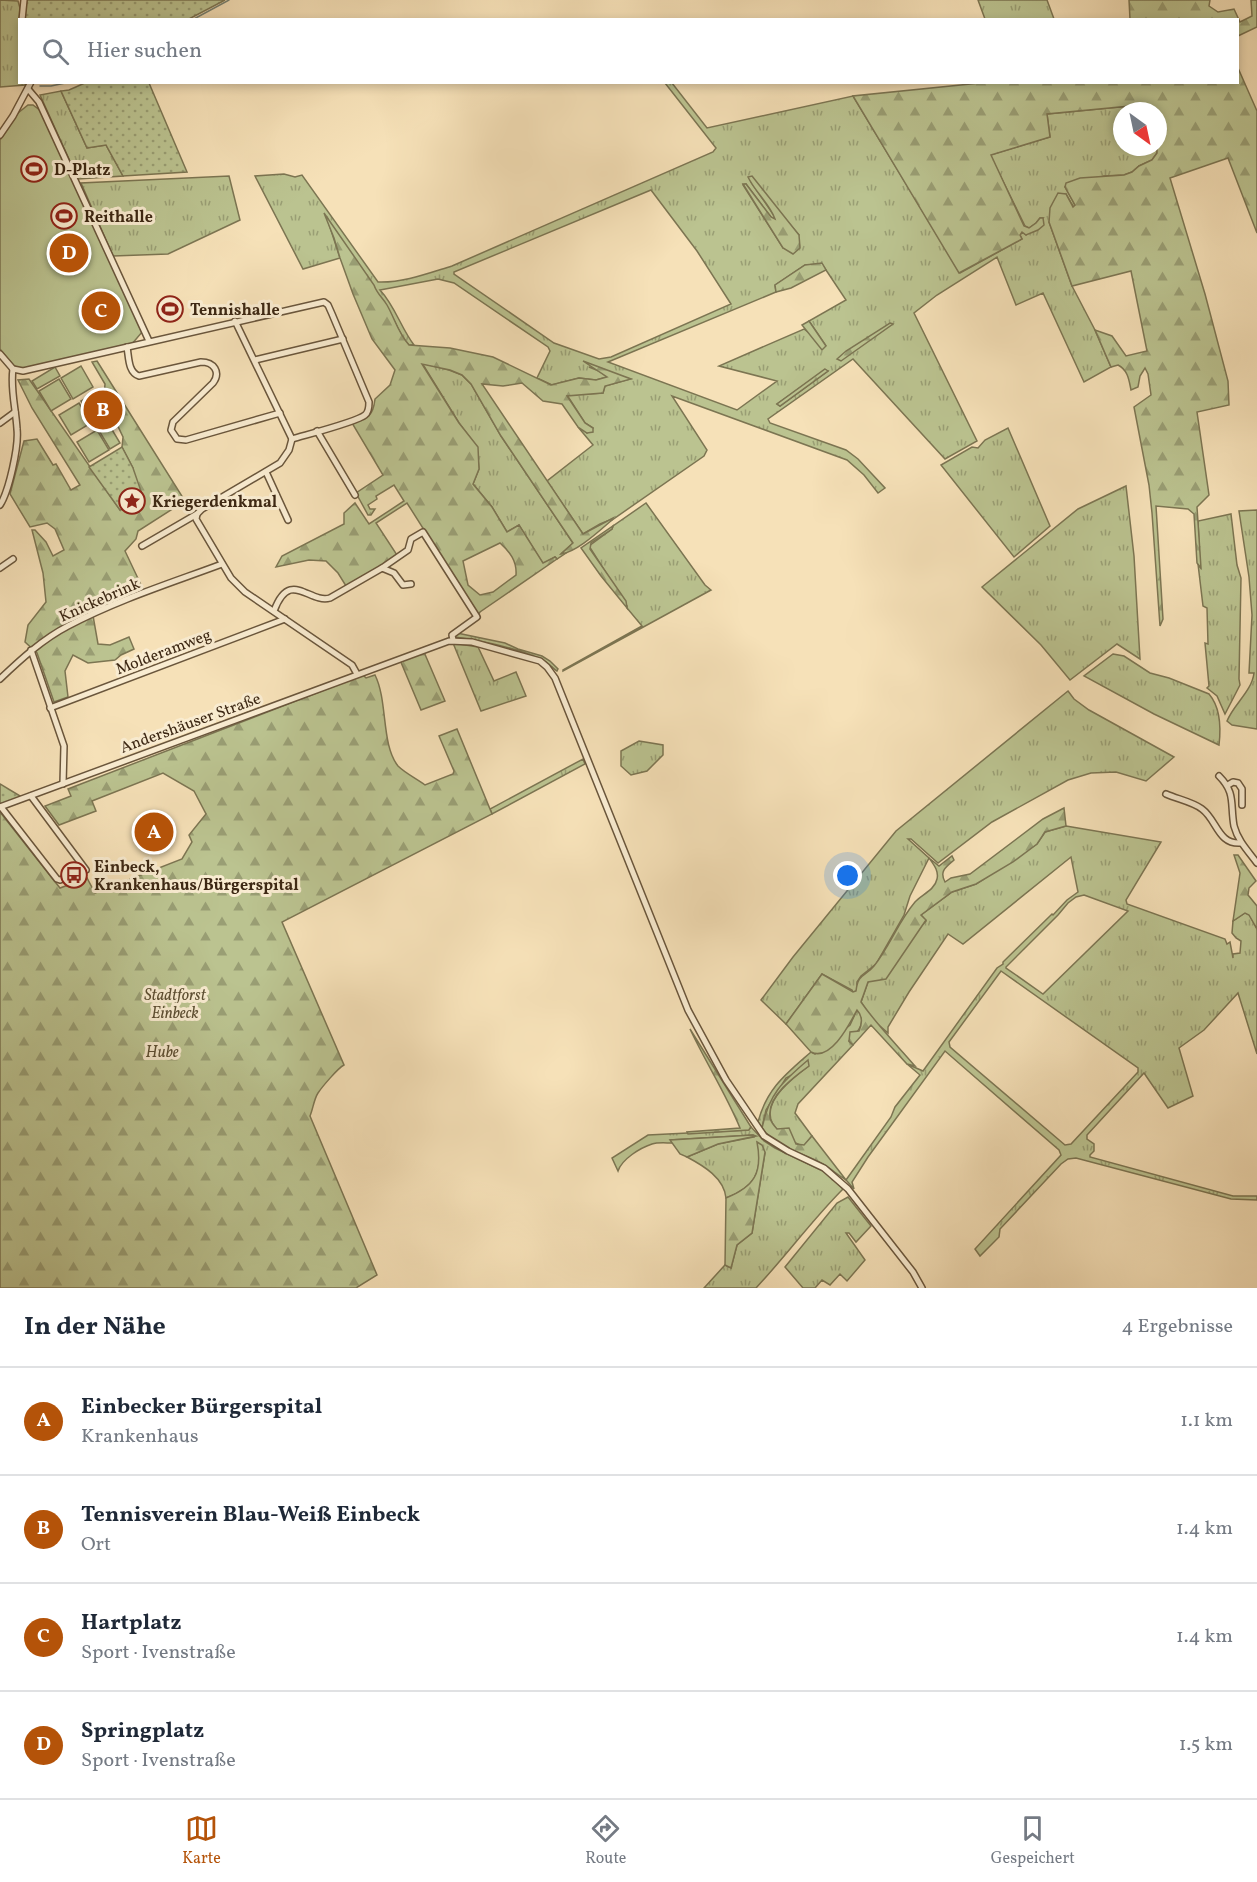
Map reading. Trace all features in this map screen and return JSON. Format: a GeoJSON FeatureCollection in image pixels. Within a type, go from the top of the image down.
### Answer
{"type":"FeatureCollection","features":[{"type":"Feature","properties":{"kind":"street"},"geometry":{"type":"LineString","coordinates":[[22,18],[24,0]]}},
{"type":"Feature","properties":{"kind":"street"},"geometry":{"type":"LineString","coordinates":[[0,135],[30,84]]}},
{"type":"Feature","properties":{"kind":"street"},"geometry":{"type":"LineString","coordinates":[[28,89],[44,112],[148,342]]}},
{"type":"Feature","properties":{"kind":"street"},"geometry":{"type":"LineString","coordinates":[[0,354],[13,369],[23,371],[324,302],[328,305],[343,339],[369,402],[369,409],[366,415],[292,439]]}},
{"type":"Feature","properties":{"kind":"street"},"geometry":{"type":"LineString","coordinates":[[142,546],[196,517],[202,509],[280,463],[289,450],[292,439],[236,321]]}},
{"type":"Feature","properties":{"kind":"street"},"geometry":{"type":"LineString","coordinates":[[255,360],[343,339]]}},
{"type":"Feature","properties":{"kind":"street"},"geometry":{"type":"LineString","coordinates":[[127,347],[131,370],[140,376],[201,362],[210,364],[216,370],[217,378],[213,384],[173,422],[171,430],[177,439],[186,440],[280,413]]}},
{"type":"Feature","properties":{"kind":"street"},"geometry":{"type":"LineString","coordinates":[[1,505],[18,440],[11,381],[13,369]]}},
{"type":"Feature","properties":{"kind":"street"},"geometry":{"type":"LineString","coordinates":[[0,423],[15,412]]}},
{"type":"Feature","properties":{"kind":"street"},"geometry":{"type":"LineString","coordinates":[[317,431],[355,495]]}},
{"type":"Feature","properties":{"kind":"street"},"geometry":{"type":"LineString","coordinates":[[266,472],[288,520]]}},
{"type":"Feature","properties":{"kind":"street"},"geometry":{"type":"LineString","coordinates":[[196,517],[231,578],[245,592],[352,664],[357,675]]}},
{"type":"Feature","properties":{"kind":"street"},"geometry":{"type":"LineString","coordinates":[[274,611],[280,599],[289,591],[297,589],[324,600],[330,598],[408,550],[411,539],[423,532],[477,617],[452,635],[453,640],[472,642],[540,661],[547,666],[555,678],[688,1010],[726,1080],[764,1136],[788,1151],[824,1168],[848,1189],[899,1254],[922,1288]]}},
{"type":"Feature","properties":{"kind":"street"},"geometry":{"type":"LineString","coordinates":[[0,568],[13,559]]}},
{"type":"Feature","properties":{"kind":"street","name":"Knickebrink"},"geometry":{"type":"LineString","coordinates":[[0,679],[31,650],[68,626],[126,600],[222,564]]}},
{"type":"Feature","properties":{"kind":"street"},"geometry":{"type":"LineString","coordinates":[[382,568],[394,573],[403,585],[411,584]]}},
{"type":"Feature","properties":{"kind":"street","name":"Molderamweg"},"geometry":{"type":"LineString","coordinates":[[50,708],[285,619]]}},
{"type":"Feature","properties":{"kind":"street","name":"Andershäuser Straße"},"geometry":{"type":"LineString","coordinates":[[31,796],[86,870],[60,880],[1,807],[453,640]]}},
{"type":"Feature","properties":{"kind":"street"},"geometry":{"type":"LineString","coordinates":[[31,650],[64,746],[63,784]]}},
{"type":"Feature","properties":{"kind":"street"},"geometry":{"type":"LineString","coordinates":[[1220,776],[1232,794],[1235,827],[1241,843],[1257,863]]}},
{"type":"Feature","properties":{"kind":"street"},"geometry":{"type":"LineString","coordinates":[[1228,785],[1233,782],[1238,783],[1242,789],[1242,804]]}},
{"type":"Feature","properties":{"kind":"street"},"geometry":{"type":"LineString","coordinates":[[1166,794],[1202,809],[1224,838],[1232,843],[1241,843]]}},
{"type":"Feature","properties":{"kind":"green space"},"geometry":{"type":"Polygon","coordinates":[[[0,0],[18,1],[20,18],[18,18],[18,84],[26,84],[0,87],[0,0]]]}},
{"type":"Feature","properties":{"kind":"green space"},"geometry":{"type":"Polygon","coordinates":[[[26,0],[225,0],[191,18],[24,18],[26,0]]]}},
{"type":"Feature","properties":{"kind":"green space"},"geometry":{"type":"Polygon","coordinates":[[[978,0],[1047,0],[1054,18],[985,18],[978,0]]]}},
{"type":"Feature","properties":{"kind":"green space"},"geometry":{"type":"Polygon","coordinates":[[[1129,0],[1210,0],[1209,6],[1218,12],[1234,9],[1238,18],[1130,18],[1129,0]]]}},
{"type":"Feature","properties":{"kind":"green space"},"geometry":{"type":"Polygon","coordinates":[[[1251,0],[1257,0],[1257,27],[1239,36],[1239,20],[1240,22],[1252,16],[1251,0]]]}},
{"type":"Feature","properties":{"kind":"green space"},"geometry":{"type":"Polygon","coordinates":[[[1239,70],[1257,111],[1257,233],[1228,158],[1170,178],[1228,381],[1229,405],[1197,412],[1209,495],[1197,507],[1201,568],[1197,563],[1194,514],[1188,509],[1156,506],[1163,619],[1160,626],[1149,485],[1134,407],[1151,395],[1148,374],[1145,368],[1140,376],[1138,387],[1131,390],[1124,370],[1118,365],[1111,367],[1095,330],[1112,336],[1126,356],[1147,351],[1131,271],[1072,286],[1049,222],[1050,208],[1058,193],[1066,194],[1073,207],[1075,205],[1065,187],[1066,183],[1080,178],[1124,175],[1152,160],[1155,156],[1167,156],[1167,102],[1113,102],[1113,108],[1047,114],[1050,137],[991,155],[1024,226],[1029,228],[1040,218],[1043,218],[1044,225],[1026,235],[1022,232],[1020,235],[1022,239],[959,273],[853,96],[970,84],[1239,84],[1239,70]]]}},
{"type":"Feature","properties":{"kind":"green space"},"geometry":{"type":"Polygon","coordinates":[[[82,84],[149,84],[187,172],[123,176],[106,145],[87,148],[61,91],[82,84]]]}},
{"type":"Feature","properties":{"kind":"green space"},"geometry":{"type":"Polygon","coordinates":[[[666,84],[673,84],[707,128],[853,96],[960,273],[1022,239],[1020,235],[1022,232],[1026,235],[1043,218],[1029,228],[1025,226],[990,155],[1050,137],[1047,114],[1113,108],[1113,156],[1155,156],[1152,160],[1124,175],[1104,176],[1065,187],[1075,205],[1074,208],[1066,194],[1049,222],[1072,286],[1111,367],[1084,382],[1043,293],[1016,305],[997,257],[937,295],[914,313],[977,441],[945,459],[853,359],[768,419],[770,423],[846,450],[858,459],[885,488],[878,493],[864,475],[847,460],[672,396],[707,450],[704,456],[612,520],[583,534],[547,481],[593,445],[578,427],[587,433],[593,428],[585,423],[567,395],[603,393],[605,386],[630,379],[589,367],[607,377],[596,380],[579,378],[552,385],[537,378],[550,351],[548,347],[454,283],[438,279],[380,290],[414,345],[409,345],[400,333],[388,307],[327,218],[340,258],[303,269],[255,176],[284,174],[295,177],[302,175],[378,282],[416,277],[452,266],[713,152],[716,148],[666,84]],[[751,182],[775,220],[746,184],[743,185],[783,248],[799,235],[751,182]],[[651,190],[454,272],[454,274],[554,343],[599,359],[611,357],[731,304],[697,251],[651,190]],[[822,264],[805,265],[775,285],[776,292],[608,362],[737,410],[777,381],[719,366],[804,329],[826,346],[809,321],[846,300],[822,264]],[[825,370],[777,404],[780,406],[828,371],[825,370]]]}},
{"type":"Feature","properties":{"kind":"green space"},"geometry":{"type":"Polygon","coordinates":[[[61,91],[87,148],[106,145],[123,176],[78,179],[40,95],[61,91]]]}},
{"type":"Feature","properties":{"kind":"green space"},"geometry":{"type":"Polygon","coordinates":[[[28,105],[33,105],[41,111],[143,331],[131,345],[22,369],[15,367],[0,349],[0,140],[18,113],[28,105]]]}},
{"type":"Feature","properties":{"kind":"green space"},"geometry":{"type":"Polygon","coordinates":[[[229,176],[240,220],[168,254],[113,256],[81,183],[229,176]]]}},
{"type":"Feature","properties":{"kind":"green space"},"geometry":{"type":"Polygon","coordinates":[[[752,176],[799,235],[800,248],[793,254],[783,248],[743,184],[746,184],[771,217],[775,219],[748,177],[752,176]]]}},
{"type":"Feature","properties":{"kind":"green space"},"geometry":{"type":"Polygon","coordinates":[[[324,213],[385,302],[399,331],[409,345],[450,348],[493,357],[551,385],[579,378],[596,380],[607,377],[583,361],[631,379],[605,386],[603,393],[567,396],[585,423],[593,428],[593,432],[587,433],[578,427],[562,404],[543,401],[522,383],[503,386],[482,384],[583,534],[613,518],[581,545],[561,554],[573,543],[501,436],[471,384],[462,375],[450,370],[422,364],[459,423],[478,447],[479,469],[473,484],[492,507],[507,532],[519,525],[543,563],[555,557],[557,559],[478,615],[407,503],[376,523],[397,555],[346,586],[338,573],[326,561],[309,560],[276,567],[282,556],[344,524],[344,513],[355,503],[369,524],[404,501],[394,485],[376,496],[377,499],[368,505],[370,509],[375,509],[371,515],[368,515],[356,493],[383,475],[352,423],[366,418],[371,413],[375,399],[390,385],[395,370],[372,339],[353,294],[324,213]],[[500,543],[463,561],[468,585],[480,595],[493,592],[516,575],[510,553],[500,543]]]}},
{"type":"Feature","properties":{"kind":"green space"},"geometry":{"type":"Polygon","coordinates":[[[822,263],[826,270],[791,288],[776,292],[775,285],[805,265],[822,263]]]}},
{"type":"Feature","properties":{"kind":"green space"},"geometry":{"type":"Polygon","coordinates":[[[809,321],[826,346],[822,350],[802,325],[809,321]]]}},
{"type":"Feature","properties":{"kind":"green space"},"geometry":{"type":"Polygon","coordinates":[[[890,323],[893,324],[841,361],[837,359],[846,351],[890,323]]]}},
{"type":"Feature","properties":{"kind":"green space"},"geometry":{"type":"Polygon","coordinates":[[[97,361],[185,501],[138,531],[136,539],[125,551],[143,589],[92,610],[98,644],[110,645],[129,637],[134,649],[115,660],[88,663],[73,655],[65,671],[68,697],[54,702],[37,653],[25,642],[28,625],[46,602],[43,573],[32,530],[35,530],[46,542],[53,556],[64,550],[55,529],[47,523],[30,527],[10,494],[24,441],[37,439],[53,465],[56,464],[71,490],[80,485],[32,408],[18,380],[29,379],[120,510],[133,468],[122,447],[123,437],[104,397],[105,384],[92,362],[97,361]]]}},
{"type":"Feature","properties":{"kind":"green space"},"geometry":{"type":"Polygon","coordinates":[[[422,363],[462,375],[471,384],[501,436],[573,543],[562,553],[566,553],[543,564],[519,525],[507,532],[492,507],[473,484],[479,469],[477,447],[459,423],[422,363]]]}},
{"type":"Feature","properties":{"kind":"green space"},"geometry":{"type":"Polygon","coordinates":[[[81,366],[93,387],[73,399],[61,378],[81,366]]]}},
{"type":"Feature","properties":{"kind":"green space"},"geometry":{"type":"Polygon","coordinates":[[[55,367],[60,376],[37,389],[32,381],[55,367]]]}},
{"type":"Feature","properties":{"kind":"green space"},"geometry":{"type":"Polygon","coordinates":[[[825,369],[828,371],[780,406],[777,404],[825,369]]]}},
{"type":"Feature","properties":{"kind":"green space"},"geometry":{"type":"Polygon","coordinates":[[[59,379],[71,399],[51,411],[39,391],[59,379]]]}},
{"type":"Feature","properties":{"kind":"green space"},"geometry":{"type":"Polygon","coordinates":[[[90,396],[103,417],[94,423],[81,401],[90,396]]]}},
{"type":"Feature","properties":{"kind":"green space"},"geometry":{"type":"Polygon","coordinates":[[[79,403],[91,423],[71,435],[59,415],[79,403]]]}},
{"type":"Feature","properties":{"kind":"green space"},"geometry":{"type":"Polygon","coordinates":[[[108,423],[120,443],[110,449],[98,429],[108,423]]]}},
{"type":"Feature","properties":{"kind":"green space"},"geometry":{"type":"Polygon","coordinates":[[[1008,428],[1050,526],[1014,557],[941,465],[972,447],[978,448],[985,440],[1008,428]]]}},
{"type":"Feature","properties":{"kind":"green space"},"geometry":{"type":"Polygon","coordinates":[[[97,430],[109,450],[89,462],[77,442],[97,430]]]}},
{"type":"Feature","properties":{"kind":"green space"},"geometry":{"type":"Polygon","coordinates":[[[122,447],[133,468],[143,497],[135,507],[120,510],[89,467],[122,447]]]}},
{"type":"Feature","properties":{"kind":"green space"},"geometry":{"type":"Polygon","coordinates":[[[1126,486],[1134,556],[1140,659],[1117,644],[1070,680],[1041,645],[982,587],[1078,509],[1126,486]]]}},
{"type":"Feature","properties":{"kind":"green space"},"geometry":{"type":"Polygon","coordinates":[[[646,503],[705,585],[711,590],[563,671],[642,626],[627,608],[589,546],[646,503]]]}},
{"type":"Feature","properties":{"kind":"green space"},"geometry":{"type":"Polygon","coordinates":[[[1257,510],[1257,729],[1232,725],[1227,721],[1250,686],[1254,673],[1249,673],[1252,615],[1239,511],[1257,510]]]}},
{"type":"Feature","properties":{"kind":"green space"},"geometry":{"type":"Polygon","coordinates":[[[1231,514],[1237,565],[1241,578],[1240,685],[1225,714],[1217,696],[1207,688],[1209,686],[1205,643],[1208,644],[1207,608],[1203,606],[1198,564],[1200,567],[1198,521],[1231,514]]]}},
{"type":"Feature","properties":{"kind":"green space"},"geometry":{"type":"Polygon","coordinates":[[[613,526],[591,543],[590,549],[626,601],[627,608],[581,548],[613,526]]]}},
{"type":"Feature","properties":{"kind":"green space"},"geometry":{"type":"Polygon","coordinates":[[[457,633],[505,643],[542,656],[558,669],[557,671],[544,661],[511,649],[455,637],[457,633]]]}},
{"type":"Feature","properties":{"kind":"green space"},"geometry":{"type":"Polygon","coordinates":[[[453,643],[478,647],[494,681],[516,672],[526,696],[481,711],[453,643]]]}},
{"type":"Feature","properties":{"kind":"green space"},"geometry":{"type":"Polygon","coordinates":[[[424,652],[445,701],[421,710],[400,660],[424,652]]]}},
{"type":"Feature","properties":{"kind":"green space"},"geometry":{"type":"Polygon","coordinates":[[[1113,654],[1124,656],[1150,673],[1209,694],[1218,712],[1219,745],[1154,714],[1084,676],[1113,654]]]}},
{"type":"Feature","properties":{"kind":"green space","name":"Stadtforst Einbeck"},"geometry":{"type":"Polygon","coordinates":[[[363,675],[366,678],[375,675],[382,697],[389,747],[398,766],[425,785],[453,774],[454,771],[439,736],[457,729],[492,814],[282,922],[344,1065],[318,1093],[310,1116],[377,1275],[356,1288],[0,1288],[0,812],[60,888],[87,878],[95,893],[182,859],[192,842],[189,835],[206,814],[194,791],[163,773],[92,801],[96,811],[59,825],[45,806],[71,796],[68,789],[363,675]]]}},
{"type":"Feature","properties":{"kind":"green space"},"geometry":{"type":"Polygon","coordinates":[[[1068,691],[1074,699],[1089,710],[1174,757],[1146,781],[1116,772],[1091,773],[1068,780],[992,822],[938,863],[911,839],[908,839],[929,858],[910,896],[904,915],[876,964],[861,976],[857,982],[857,991],[853,992],[822,974],[786,1024],[761,1000],[793,957],[896,831],[1068,691]]]}},
{"type":"Feature","properties":{"kind":"green space"},"geometry":{"type":"Polygon","coordinates":[[[639,741],[663,745],[663,755],[647,771],[631,775],[621,766],[621,751],[639,741]]]}},
{"type":"Feature","properties":{"kind":"green space"},"geometry":{"type":"Polygon","coordinates":[[[583,759],[585,764],[492,814],[490,809],[583,759]]]}},
{"type":"Feature","properties":{"kind":"green space"},"geometry":{"type":"Polygon","coordinates":[[[0,784],[20,796],[23,797],[0,805],[0,784]]]}},
{"type":"Feature","properties":{"kind":"green space"},"geometry":{"type":"Polygon","coordinates":[[[1064,808],[1066,826],[1045,832],[1037,844],[1013,862],[976,884],[952,892],[921,915],[926,920],[886,979],[868,982],[861,1002],[915,1066],[907,1064],[871,1025],[853,1045],[849,1041],[850,1032],[859,1031],[861,1023],[857,1010],[839,1040],[826,1051],[818,1054],[811,1052],[786,1024],[822,974],[853,992],[856,991],[860,978],[880,958],[909,910],[936,883],[937,871],[929,858],[939,866],[952,856],[954,860],[943,872],[945,882],[951,878],[970,874],[1043,819],[1064,808]]]}},
{"type":"Feature","properties":{"kind":"green space"},"geometry":{"type":"Polygon","coordinates":[[[1066,826],[1161,842],[1126,900],[1127,904],[1225,939],[1227,944],[1230,942],[1233,958],[1233,954],[1240,953],[1241,941],[1232,933],[1233,921],[1245,913],[1249,914],[1257,929],[1257,1054],[1238,993],[1204,1030],[1179,1048],[1193,1096],[1168,1108],[1144,1073],[1087,1135],[1087,1139],[1094,1144],[1094,1151],[1090,1157],[1233,1196],[1257,1196],[1257,1200],[1231,1199],[1076,1158],[1068,1159],[1000,1229],[999,1237],[980,1256],[975,1249],[1061,1155],[1059,1150],[945,1051],[868,1157],[852,1182],[854,1189],[846,1180],[891,1117],[895,1107],[920,1075],[907,1064],[923,1071],[997,968],[1078,892],[1071,857],[963,944],[948,934],[909,992],[888,1027],[888,1033],[873,1020],[861,1002],[868,982],[926,921],[921,915],[952,892],[976,884],[1037,844],[1045,832],[1066,826]],[[1084,895],[1068,903],[1006,967],[1043,994],[1128,911],[1084,895]],[[1001,971],[949,1042],[950,1047],[1065,1145],[1071,1144],[1138,1072],[1138,1068],[1001,971]]]}},
{"type":"Feature","properties":{"kind":"green space"},"geometry":{"type":"Polygon","coordinates":[[[1234,855],[1238,855],[1256,881],[1249,888],[1248,895],[1257,906],[1257,929],[1249,915],[1245,913],[1233,921],[1240,873],[1234,855]]]}},
{"type":"Feature","properties":{"kind":"green space"},"geometry":{"type":"Polygon","coordinates":[[[857,1010],[862,1022],[849,1041],[853,1045],[798,1104],[795,1113],[812,1136],[804,1146],[780,1132],[772,1123],[770,1114],[772,1105],[784,1087],[809,1066],[786,1078],[766,1110],[762,1128],[758,1122],[762,1110],[778,1082],[811,1052],[815,1054],[850,1025],[857,1010]]]}},
{"type":"Feature","properties":{"kind":"green space"},"geometry":{"type":"Polygon","coordinates":[[[690,1029],[751,1127],[749,1130],[688,1134],[687,1132],[740,1128],[690,1029]]]}},
{"type":"Feature","properties":{"kind":"green space"},"geometry":{"type":"Polygon","coordinates":[[[808,1060],[809,1066],[777,1094],[770,1109],[770,1117],[777,1129],[789,1128],[796,1144],[804,1145],[812,1136],[846,1180],[823,1164],[775,1141],[762,1128],[773,1097],[791,1075],[808,1060]]]}},
{"type":"Feature","properties":{"kind":"green space"},"geometry":{"type":"Polygon","coordinates":[[[751,1127],[764,1141],[827,1173],[843,1189],[756,1288],[704,1288],[725,1265],[731,1268],[737,1245],[752,1233],[765,1153],[758,1143],[759,1163],[754,1178],[744,1189],[726,1198],[717,1179],[687,1157],[718,1144],[754,1137],[753,1135],[671,1140],[672,1143],[652,1144],[632,1154],[623,1162],[618,1171],[612,1158],[648,1135],[748,1130],[751,1127]]]}},
{"type":"Feature","properties":{"kind":"green space"},"geometry":{"type":"Polygon","coordinates":[[[756,1136],[718,1144],[687,1157],[680,1154],[670,1140],[756,1136]]]}},
{"type":"Feature","properties":{"kind":"green space"},"geometry":{"type":"Polygon","coordinates":[[[757,1142],[762,1145],[765,1152],[752,1233],[737,1245],[731,1268],[725,1265],[726,1198],[744,1189],[754,1177],[759,1162],[757,1142]]]}},
{"type":"Feature","properties":{"kind":"green space"},"geometry":{"type":"Polygon","coordinates":[[[848,1197],[871,1226],[856,1242],[849,1233],[846,1233],[865,1260],[847,1281],[840,1274],[830,1285],[822,1280],[815,1288],[803,1288],[785,1267],[837,1203],[848,1197]]]}},
{"type":"Feature","properties":{"kind":"waterway"},"geometry":{"type":"LineString","coordinates":[[196,18],[229,0]]}},
{"type":"Feature","properties":{"kind":"waterway"},"geometry":{"type":"LineString","coordinates":[[40,86],[60,84]]}},
{"type":"Feature","properties":{"kind":"place","name":"D-Platz"},"geometry":{"type":"Point","coordinates":[34,169]}},
{"type":"Feature","properties":{"kind":"place","name":"Reithalle"},"geometry":{"type":"Point","coordinates":[64,216]}},
{"type":"Feature","properties":{"kind":"place","name":"Springplatz"},"geometry":{"type":"Point","coordinates":[69,253]}},
{"type":"Feature","properties":{"kind":"place","name":"Tennishalle"},"geometry":{"type":"Point","coordinates":[170,309]}},
{"type":"Feature","properties":{"kind":"place","name":"Hartplatz"},"geometry":{"type":"Point","coordinates":[101,311]}},
{"type":"Feature","properties":{"kind":"place","name":"Tennisverein Blau-Weiß Einbeck"},"geometry":{"type":"Point","coordinates":[103,410]}},
{"type":"Feature","properties":{"kind":"place","name":"Kriegerdenkmal"},"geometry":{"type":"Point","coordinates":[132,501]}},
{"type":"Feature","properties":{"kind":"place","name":"Einbecker Bürgerspital"},"geometry":{"type":"Point","coordinates":[154,832]}},
{"type":"Feature","properties":{"kind":"place","name":"Einbeck, Krankenhaus/Bürgerspital"},"geometry":{"type":"Point","coordinates":[74,875]}},
{"type":"Feature","properties":{"kind":"park label","name":"Hube"},"geometry":{"type":"Point","coordinates":[162,1051]}}]}
